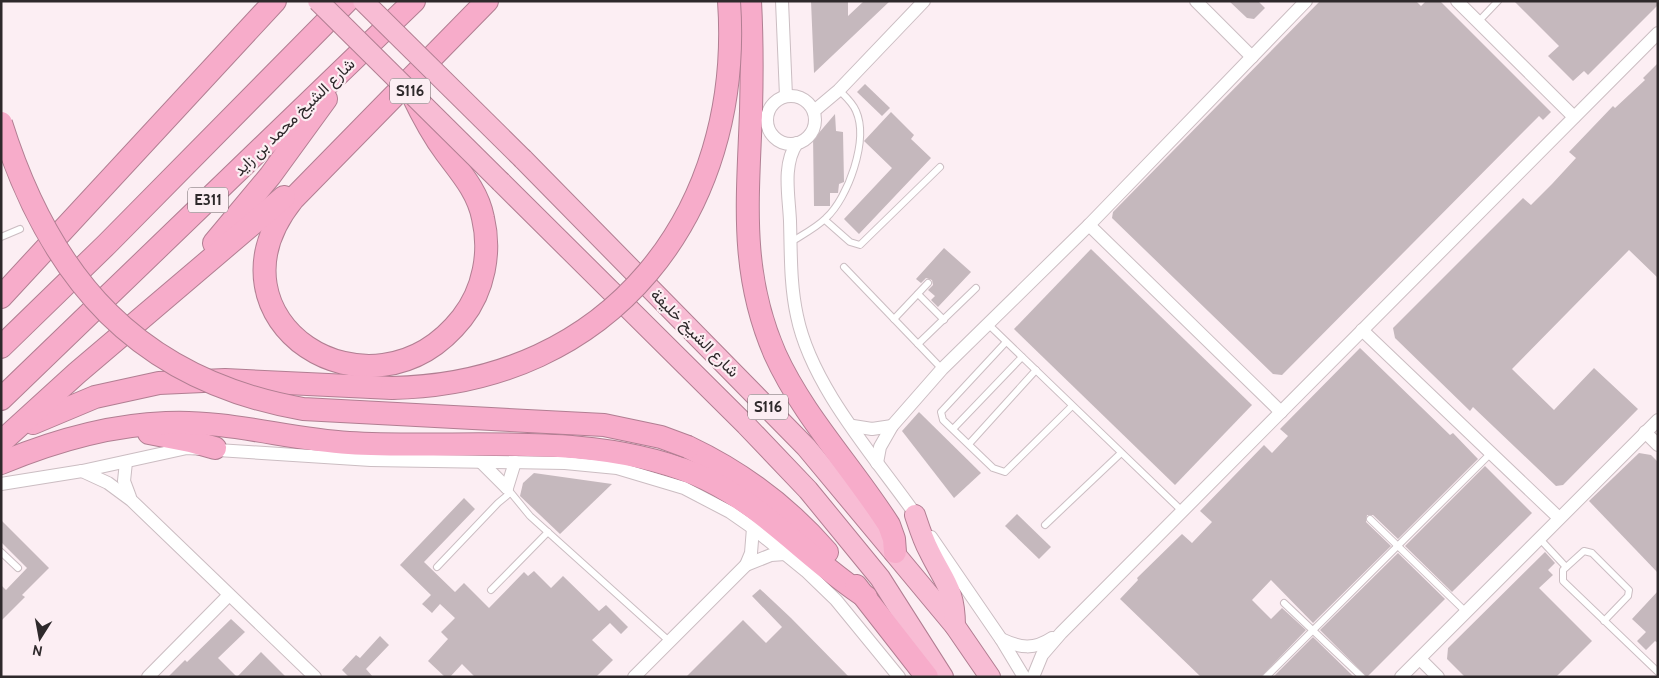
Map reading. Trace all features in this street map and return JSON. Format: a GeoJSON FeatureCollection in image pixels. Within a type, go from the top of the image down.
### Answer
{"type":"FeatureCollection","features":[{"type":"Feature","properties":{"kind":"highway"},"geometry":{"type":"LineString","coordinates":[[1,298],[275,1]]}},
{"type":"Feature","properties":{"kind":"highway","name":"S116"},"geometry":{"type":"LineString","coordinates":[[318,1],[411,93]]}},
{"type":"Feature","properties":{"kind":"highway","name":"E311"},"geometry":{"type":"LineString","coordinates":[[1,347],[107,244],[347,1]]}},
{"type":"Feature","properties":{"kind":"highway","name":"شارع الشيخ خليفة"},"geometry":{"type":"LineString","coordinates":[[363,1],[806,447],[896,552],[956,626],[990,677]]}},
{"type":"Feature","properties":{"kind":"highway","name":"شارع الشيخ محمد بن زايد"},"geometry":{"type":"LineString","coordinates":[[1,399],[414,1]]}},
{"type":"Feature","properties":{"kind":"highway"},"geometry":{"type":"LineString","coordinates":[[411,93],[433,134],[475,194],[483,217],[487,241],[483,273],[478,289],[467,311],[452,330],[433,346],[412,357],[396,362],[364,366],[340,362],[317,354],[290,334],[275,311],[268,292],[265,272],[266,252],[271,233],[280,215],[487,1]]}},
{"type":"Feature","properties":{"kind":"highway"},"geometry":{"type":"LineString","coordinates":[[4,440],[34,422],[87,400],[127,389],[159,383],[225,380],[392,388],[418,387],[469,380],[527,361],[587,328],[608,312],[645,276],[661,256],[689,213],[717,140],[726,88],[730,35],[728,1]]}},
{"type":"Feature","properties":{"kind":"highway"},"geometry":{"type":"LineString","coordinates":[[750,1],[752,54],[747,247],[757,303],[776,355],[797,393],[889,525],[896,552]]}},
{"type":"Feature","properties":{"kind":"highway"},"geometry":{"type":"LineString","coordinates":[[157,304],[234,221],[305,131],[351,63]]}},
{"type":"Feature","properties":{"kind":"highway","name":"شارع الشيخ خليفة"},"geometry":{"type":"LineString","coordinates":[[411,93],[746,425],[808,490],[880,578],[942,677]]}},
{"type":"Feature","properties":{"kind":"highway"},"geometry":{"type":"LineString","coordinates":[[1,123],[14,161],[33,204],[56,246],[83,286],[115,321],[133,337],[192,374],[250,397],[303,408],[604,425],[642,432],[688,447],[726,466],[775,499],[800,522],[866,597],[928,677]]}},
{"type":"Feature","properties":{"kind":"highway"},"geometry":{"type":"LineString","coordinates":[[4,440],[157,304],[225,250],[364,127]]}},
{"type":"Feature","properties":{"kind":"highway"},"geometry":{"type":"LineString","coordinates":[[1,463],[59,441],[111,429],[192,422],[348,443],[573,447],[643,456],[697,475],[754,508],[782,528],[841,580],[866,597]]}},
{"type":"Feature","properties":{"kind":"highway"},"geometry":{"type":"LineString","coordinates":[[111,429],[164,435],[215,448]]}},
{"type":"Feature","properties":{"kind":"highway"},"geometry":{"type":"LineString","coordinates":[[916,515],[928,551],[950,589],[955,610],[956,626]]}},
{"type":"Feature","properties":{"kind":"street"},"geometry":{"type":"LineString","coordinates":[[782,1],[786,96]]}},
{"type":"Feature","properties":{"kind":"street"},"geometry":{"type":"LineString","coordinates":[[814,111],[839,90],[924,1]]}},
{"type":"Feature","properties":{"kind":"street"},"geometry":{"type":"LineString","coordinates":[[1196,1],[1252,56]]}},
{"type":"Feature","properties":{"kind":"street"},"geometry":{"type":"LineString","coordinates":[[877,463],[880,447],[892,426],[942,369],[1089,225],[1306,1]]}},
{"type":"Feature","properties":{"kind":"street"},"geometry":{"type":"LineString","coordinates":[[1457,1],[1574,117]]}},
{"type":"Feature","properties":{"kind":"street"},"geometry":{"type":"LineString","coordinates":[[1033,677],[1042,655],[1061,632],[1658,33]]}},
{"type":"Feature","properties":{"kind":"street"},"geometry":{"type":"LineString","coordinates":[[798,143],[781,142],[773,135],[768,125],[767,114],[772,105],[786,96],[803,98],[814,111],[816,121],[813,131],[793,149],[788,167],[792,293],[804,342],[827,388],[877,463],[916,515],[1001,639],[1024,677]]}},
{"type":"Feature","properties":{"kind":"street"},"geometry":{"type":"LineString","coordinates":[[1089,225],[1282,412]]}},
{"type":"Feature","properties":{"kind":"street"},"geometry":{"type":"LineString","coordinates":[[1362,330],[1559,518]]}},
{"type":"Feature","properties":{"kind":"street"},"geometry":{"type":"LineString","coordinates":[[1402,677],[1658,420]]}},
{"type":"Feature","properties":{"kind":"street"},"geometry":{"type":"LineString","coordinates":[[852,426],[872,429],[892,426]]}},
{"type":"Feature","properties":{"kind":"street"},"geometry":{"type":"LineString","coordinates":[[1645,432],[1658,445]]}},
{"type":"Feature","properties":{"kind":"street"},"geometry":{"type":"LineString","coordinates":[[1,484],[82,471],[188,448],[215,448],[336,459],[592,465],[640,473],[684,488],[730,512],[752,528],[785,554],[836,600],[899,677]]}},
{"type":"Feature","properties":{"kind":"street"},"geometry":{"type":"LineString","coordinates":[[126,462],[124,481],[131,500]]}},
{"type":"Feature","properties":{"kind":"street"},"geometry":{"type":"LineString","coordinates":[[509,491],[515,462]]}},
{"type":"Feature","properties":{"kind":"street"},"geometry":{"type":"LineString","coordinates":[[482,463],[509,491]]}},
{"type":"Feature","properties":{"kind":"street"},"geometry":{"type":"LineString","coordinates":[[82,471],[108,483],[131,500],[315,677]]}},
{"type":"Feature","properties":{"kind":"street"},"geometry":{"type":"LineString","coordinates":[[746,565],[752,547],[752,528]]}},
{"type":"Feature","properties":{"kind":"street"},"geometry":{"type":"LineString","coordinates":[[634,677],[746,565],[771,555],[785,554]]}},
{"type":"Feature","properties":{"kind":"street"},"geometry":{"type":"LineString","coordinates":[[148,677],[229,595]]}},
{"type":"Feature","properties":{"kind":"street"},"geometry":{"type":"LineString","coordinates":[[1001,639],[1018,646],[1032,647],[1045,643],[1061,632]]}},
{"type":"Feature","properties":{"kind":"street"},"geometry":{"type":"LineString","coordinates":[[1420,658],[1438,677]]}},
{"type":"Feature","properties":{"kind":"lane"},"geometry":{"type":"LineString","coordinates":[[1478,22],[1498,1]]}},
{"type":"Feature","properties":{"kind":"lane"},"geometry":{"type":"LineString","coordinates":[[791,242],[825,220],[844,194],[855,166],[859,140],[856,110],[839,90]]}},
{"type":"Feature","properties":{"kind":"lane"},"geometry":{"type":"LineString","coordinates":[[825,220],[850,242],[860,244],[940,167]]}},
{"type":"Feature","properties":{"kind":"lane"},"geometry":{"type":"LineString","coordinates":[[1,237],[20,229]]}},
{"type":"Feature","properties":{"kind":"lane"},"geometry":{"type":"LineString","coordinates":[[844,266],[942,369]]}},
{"type":"Feature","properties":{"kind":"lane"},"geometry":{"type":"LineString","coordinates":[[894,319],[928,283]]}},
{"type":"Feature","properties":{"kind":"lane"},"geometry":{"type":"LineString","coordinates":[[918,344],[976,288]]}},
{"type":"Feature","properties":{"kind":"lane"},"geometry":{"type":"LineString","coordinates":[[918,294],[944,320]]}},
{"type":"Feature","properties":{"kind":"lane"},"geometry":{"type":"LineString","coordinates":[[988,324],[1182,512]]}},
{"type":"Feature","properties":{"kind":"lane"},"geometry":{"type":"LineString","coordinates":[[1006,342],[942,409],[941,417],[953,429],[997,471],[1005,472],[1072,406]]}},
{"type":"Feature","properties":{"kind":"lane"},"geometry":{"type":"LineString","coordinates":[[953,429],[1022,357]]}},
{"type":"Feature","properties":{"kind":"lane"},"geometry":{"type":"LineString","coordinates":[[969,444],[1036,370]]}},
{"type":"Feature","properties":{"kind":"lane"},"geometry":{"type":"LineString","coordinates":[[1045,525],[1121,453]]}},
{"type":"Feature","properties":{"kind":"lane"},"geometry":{"type":"LineString","coordinates":[[1266,677],[1491,453]]}},
{"type":"Feature","properties":{"kind":"lane"},"geometry":{"type":"LineString","coordinates":[[437,567],[509,491],[522,509],[669,641]]}},
{"type":"Feature","properties":{"kind":"lane"},"geometry":{"type":"LineString","coordinates":[[1370,519],[1466,612]]}},
{"type":"Feature","properties":{"kind":"lane"},"geometry":{"type":"LineString","coordinates":[[491,590],[548,532]]}},
{"type":"Feature","properties":{"kind":"lane"},"geometry":{"type":"LineString","coordinates":[[1539,538],[1566,567]]}},
{"type":"Feature","properties":{"kind":"lane"},"geometry":{"type":"LineString","coordinates":[[1604,621],[1628,596],[1627,588],[1587,550],[1582,552],[1566,567],[1562,573],[1563,581],[1604,621],[1658,672]]}},
{"type":"Feature","properties":{"kind":"lane"},"geometry":{"type":"LineString","coordinates":[[1,552],[18,568]]}},
{"type":"Feature","properties":{"kind":"lane"},"geometry":{"type":"LineString","coordinates":[[1284,603],[1362,677]]}},
{"type":"Feature","properties":{"kind":"building"},"geometry":{"type":"Polygon","coordinates":[[[811,1],[848,1],[848,16],[864,1],[890,1],[814,73],[811,1]]]}},
{"type":"Feature","properties":{"kind":"building"},"geometry":{"type":"Polygon","coordinates":[[[1229,1],[1258,1],[1265,8],[1254,19],[1247,18],[1229,1]]]}},
{"type":"Feature","properties":{"kind":"building"},"geometry":{"type":"Polygon","coordinates":[[[1320,1],[1416,1],[1421,6],[1426,1],[1440,1],[1551,112],[1543,120],[1539,116],[1282,375],[1273,374],[1112,218],[1113,212],[1320,1]]]}},
{"type":"Feature","properties":{"kind":"building"},"geometry":{"type":"Polygon","coordinates":[[[1514,1],[1658,1],[1658,5],[1588,75],[1584,71],[1573,81],[1548,56],[1559,46],[1514,1]]]}},
{"type":"Feature","properties":{"kind":"building"},"geometry":{"type":"Polygon","coordinates":[[[1658,63],[1658,278],[1629,250],[1512,369],[1554,410],[1594,368],[1638,409],[1563,485],[1556,486],[1473,407],[1470,411],[1395,338],[1393,328],[1523,198],[1531,205],[1552,184],[1576,158],[1569,152],[1613,106],[1615,108],[1645,80],[1643,78],[1658,63]]]}},
{"type":"Feature","properties":{"kind":"building"},"geometry":{"type":"Polygon","coordinates":[[[865,84],[890,108],[882,116],[857,92],[865,84]]]}},
{"type":"Feature","properties":{"kind":"building"},"geometry":{"type":"Polygon","coordinates":[[[891,112],[914,135],[911,139],[931,158],[859,234],[844,219],[892,168],[864,141],[891,112]]]}},
{"type":"Feature","properties":{"kind":"building"},"geometry":{"type":"Polygon","coordinates":[[[835,114],[836,131],[843,132],[844,182],[839,184],[838,193],[830,193],[830,206],[814,206],[813,135],[818,134],[835,114]]]}},
{"type":"Feature","properties":{"kind":"building"},"geometry":{"type":"Polygon","coordinates":[[[944,248],[971,272],[938,307],[931,300],[935,296],[928,290],[933,285],[932,280],[926,278],[921,283],[916,279],[944,248]]]}},
{"type":"Feature","properties":{"kind":"building"},"geometry":{"type":"Polygon","coordinates":[[[1091,249],[1252,405],[1175,485],[1014,329],[1091,249]]]}},
{"type":"Feature","properties":{"kind":"building"},"geometry":{"type":"Polygon","coordinates":[[[1360,348],[1450,435],[1453,433],[1478,459],[1398,539],[1373,515],[1367,515],[1366,522],[1391,546],[1313,623],[1271,580],[1252,600],[1271,619],[1282,608],[1306,630],[1261,677],[1201,677],[1120,599],[1138,580],[1137,578],[1182,534],[1192,543],[1212,522],[1200,511],[1264,445],[1272,453],[1288,436],[1280,429],[1360,348]]]}},
{"type":"Feature","properties":{"kind":"building"},"geometry":{"type":"Polygon","coordinates":[[[919,412],[981,473],[954,498],[902,431],[919,412]]]}},
{"type":"Feature","properties":{"kind":"building"},"geometry":{"type":"Polygon","coordinates":[[[1639,453],[1651,455],[1658,462],[1658,573],[1589,501],[1639,453]]]}},
{"type":"Feature","properties":{"kind":"building"},"geometry":{"type":"Polygon","coordinates":[[[1485,466],[1532,513],[1452,592],[1405,546],[1485,466]]]}},
{"type":"Feature","properties":{"kind":"building"},"geometry":{"type":"Polygon","coordinates":[[[534,473],[612,484],[560,534],[520,496],[523,483],[534,473]]]}},
{"type":"Feature","properties":{"kind":"building"},"geometry":{"type":"Polygon","coordinates":[[[464,498],[475,509],[424,562],[455,592],[464,583],[489,608],[524,572],[528,576],[534,571],[551,588],[563,576],[599,611],[606,605],[628,627],[621,634],[610,623],[592,640],[613,660],[596,677],[475,677],[462,664],[450,677],[445,677],[428,661],[448,639],[441,632],[455,618],[440,604],[432,613],[422,604],[431,595],[400,565],[464,498]]]}},
{"type":"Feature","properties":{"kind":"building"},"geometry":{"type":"Polygon","coordinates":[[[1017,514],[1051,547],[1039,559],[1005,526],[1017,514]]]}},
{"type":"Feature","properties":{"kind":"building"},"geometry":{"type":"Polygon","coordinates":[[[1,520],[49,568],[22,595],[25,597],[1,621],[1,585],[6,590],[27,568],[1,542],[1,520]]]}},
{"type":"Feature","properties":{"kind":"building"},"geometry":{"type":"Polygon","coordinates":[[[1545,552],[1555,563],[1548,570],[1553,575],[1539,588],[1592,641],[1556,677],[1465,677],[1447,659],[1448,648],[1545,552]]]}},
{"type":"Feature","properties":{"kind":"building"},"geometry":{"type":"Polygon","coordinates":[[[1398,553],[1445,599],[1367,677],[1320,630],[1398,553]]]}},
{"type":"Feature","properties":{"kind":"building"},"geometry":{"type":"Polygon","coordinates":[[[760,589],[849,677],[686,677],[743,620],[766,643],[782,627],[752,596],[760,589]]]}},
{"type":"Feature","properties":{"kind":"building"},"geometry":{"type":"Polygon","coordinates":[[[1658,591],[1658,643],[1655,641],[1646,650],[1637,641],[1646,632],[1632,619],[1658,591]]]}},
{"type":"Feature","properties":{"kind":"building"},"geometry":{"type":"Polygon","coordinates":[[[231,619],[245,632],[218,658],[237,677],[168,677],[185,660],[187,662],[231,619]]]}},
{"type":"Feature","properties":{"kind":"building"},"geometry":{"type":"Polygon","coordinates":[[[380,636],[389,645],[366,669],[373,677],[349,677],[342,670],[356,655],[360,658],[380,636]]]}},
{"type":"Feature","properties":{"kind":"building"},"geometry":{"type":"Polygon","coordinates":[[[1313,637],[1354,677],[1273,677],[1313,637]]]}},
{"type":"Feature","properties":{"kind":"building"},"geometry":{"type":"Polygon","coordinates":[[[261,652],[286,677],[237,677],[261,652]]]}}]}
